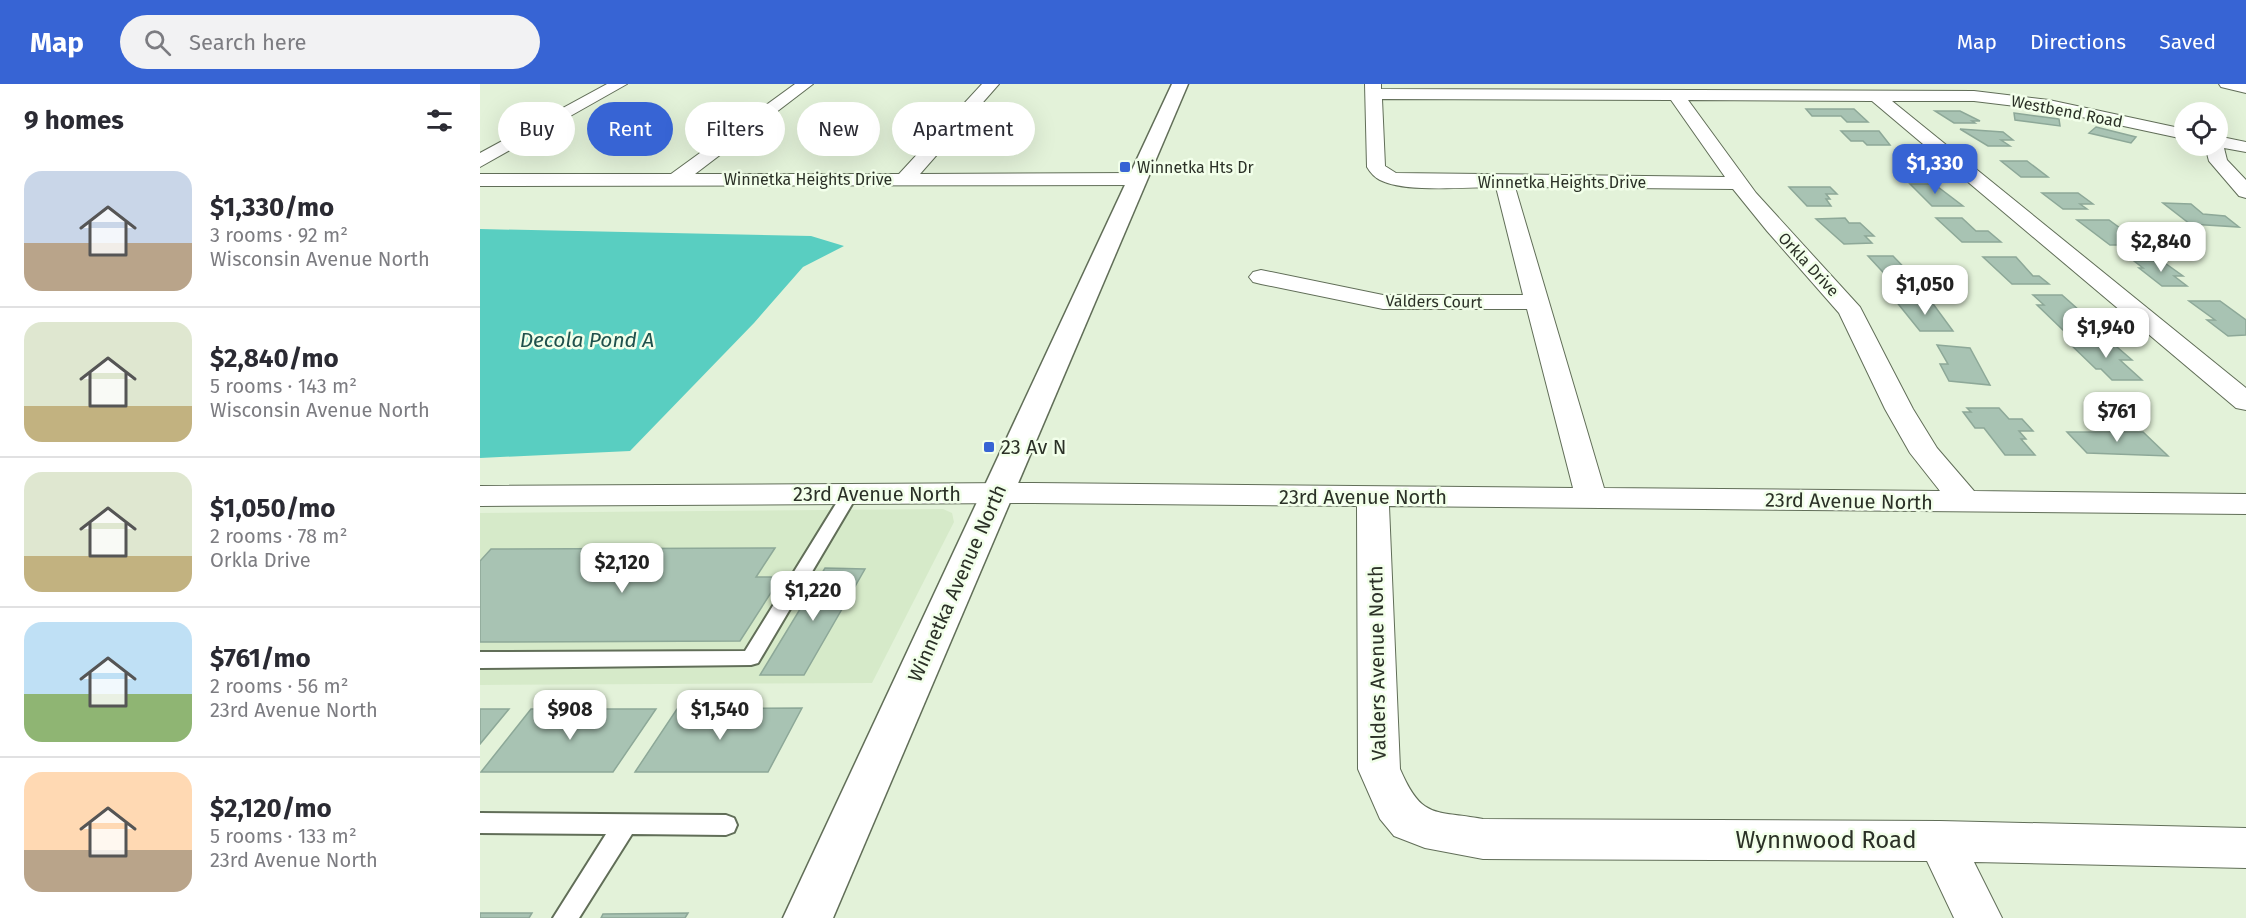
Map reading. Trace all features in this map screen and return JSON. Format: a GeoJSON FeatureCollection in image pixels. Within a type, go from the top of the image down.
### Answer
{"type":"FeatureCollection","features":[{"type":"Feature","properties":{"kind":"main road","name":"Winnetka Avenue North"},"geometry":{"type":"LineString","coordinates":[[808,918],[1180,84]]}},
{"type":"Feature","properties":{"kind":"street"},"geometry":{"type":"LineString","coordinates":[[480,161],[619,84]]}},
{"type":"Feature","properties":{"kind":"street"},"geometry":{"type":"LineString","coordinates":[[676,179],[805,84]]}},
{"type":"Feature","properties":{"kind":"street"},"geometry":{"type":"LineString","coordinates":[[905,179],[991,84]]}},
{"type":"Feature","properties":{"kind":"street"},"geometry":{"type":"LineString","coordinates":[[1956,84],[1974,96]]}},
{"type":"Feature","properties":{"kind":"street"},"geometry":{"type":"LineString","coordinates":[[2227,84],[2246,88]]}},
{"type":"Feature","properties":{"kind":"street","name":"Winnetka Heights Drive"},"geometry":{"type":"LineString","coordinates":[[1373,89],[1376,167],[1386,176],[1419,181],[1739,183]]}},
{"type":"Feature","properties":{"kind":"street","name":"Westbend Road"},"geometry":{"type":"LineString","coordinates":[[1373,89],[1676,95],[1974,96],[2049,105],[2174,132]]}},
{"type":"Feature","properties":{"kind":"street","name":"Orkla Drive"},"geometry":{"type":"LineString","coordinates":[[1676,95],[1739,183],[1774,227],[1809,262],[1851,312],[1925,453],[1965,502]]}},
{"type":"Feature","properties":{"kind":"street"},"geometry":{"type":"LineString","coordinates":[[1878,96],[2246,402]]}},
{"type":"Feature","properties":{"kind":"street"},"geometry":{"type":"LineString","coordinates":[[2228,143],[2246,147]]}},
{"type":"Feature","properties":{"kind":"street"},"geometry":{"type":"LineString","coordinates":[[2217,156],[2218,161],[2246,192]]}},
{"type":"Feature","properties":{"kind":"street","name":"Winnetka Heights Drive"},"geometry":{"type":"LineString","coordinates":[[480,180],[1137,179]]}},
{"type":"Feature","properties":{"kind":"street"},"geometry":{"type":"LineString","coordinates":[[1504,182],[1591,498]]}},
{"type":"Feature","properties":{"kind":"street","name":"Valders Court"},"geometry":{"type":"LineString","coordinates":[[1261,277],[1383,302],[1538,302]]}},
{"type":"Feature","properties":{"kind":"street","name":"23rd Avenue North"},"geometry":{"type":"LineString","coordinates":[[480,496],[997,493],[2246,504]]}},
{"type":"Feature","properties":{"kind":"street","name":"Valders Avenue North"},"geometry":{"type":"LineString","coordinates":[[1373,497],[1379,769],[1390,795],[1408,822]]}},
{"type":"Feature","properties":{"kind":"street","name":"Wynnwood Road"},"geometry":{"type":"LineString","coordinates":[[1408,822],[1445,832],[1483,838],[1940,841],[2246,848]]}},
{"type":"Feature","properties":{"kind":"street"},"geometry":{"type":"LineString","coordinates":[[1940,841],[1978,918]]}},
{"type":"Feature","properties":{"kind":"lane"},"geometry":{"type":"LineString","coordinates":[[480,660],[751,658],[850,494]]}},
{"type":"Feature","properties":{"kind":"lane"},"geometry":{"type":"LineString","coordinates":[[480,823],[726,825]]}},
{"type":"Feature","properties":{"kind":"lane"},"geometry":{"type":"LineString","coordinates":[[565,918],[625,825]]}},
{"type":"Feature","properties":{"kind":"shaded area"},"geometry":{"type":"Polygon","coordinates":[[[943,509],[952,513],[954,522],[872,683],[480,685],[480,513],[943,509]]]}},
{"type":"Feature","properties":{"kind":"water","name":"Decola Pond A"},"geometry":{"type":"Polygon","coordinates":[[[480,229],[811,236],[844,246],[803,267],[754,323],[630,451],[480,458],[480,229]]]}},
{"type":"Feature","properties":{"kind":"building"},"geometry":{"type":"Polygon","coordinates":[[[1806,109],[1854,109],[1868,122],[1847,122],[1841,116],[1812,116],[1806,109]]]}},
{"type":"Feature","properties":{"kind":"building"},"geometry":{"type":"Polygon","coordinates":[[[1935,111],[1960,111],[1980,121],[1954,123],[1935,111]]]}},
{"type":"Feature","properties":{"kind":"building"},"geometry":{"type":"Polygon","coordinates":[[[2014,113],[2059,119],[2060,126],[2015,120],[2014,113]]]}},
{"type":"Feature","properties":{"kind":"building"},"geometry":{"type":"Polygon","coordinates":[[[2096,127],[2136,137],[2131,143],[2089,133],[2096,127]]]}},
{"type":"Feature","properties":{"kind":"building"},"geometry":{"type":"Polygon","coordinates":[[[1960,129],[2003,132],[2013,140],[2001,140],[2010,146],[1988,146],[1960,129]]]}},
{"type":"Feature","properties":{"kind":"building"},"geometry":{"type":"Polygon","coordinates":[[[1841,131],[1879,131],[1890,145],[1867,145],[1863,141],[1851,141],[1841,131]]]}},
{"type":"Feature","properties":{"kind":"building"},"geometry":{"type":"Polygon","coordinates":[[[2001,161],[2027,161],[2048,177],[2021,177],[2001,161]]]}},
{"type":"Feature","properties":{"kind":"building"},"geometry":{"type":"Polygon","coordinates":[[[1910,184],[1934,184],[1963,206],[1932,206],[1910,184]]]}},
{"type":"Feature","properties":{"kind":"building"},"geometry":{"type":"Polygon","coordinates":[[[1789,187],[1830,187],[1837,194],[1826,194],[1830,199],[1826,199],[1831,206],[1807,206],[1789,187]]]}},
{"type":"Feature","properties":{"kind":"building"},"geometry":{"type":"Polygon","coordinates":[[[2042,193],[2078,193],[2093,204],[2080,204],[2087,209],[2063,209],[2042,193]]]}},
{"type":"Feature","properties":{"kind":"building"},"geometry":{"type":"Polygon","coordinates":[[[2163,203],[2191,204],[2203,214],[2225,216],[2239,227],[2190,224],[2163,203]]]}},
{"type":"Feature","properties":{"kind":"building"},"geometry":{"type":"Polygon","coordinates":[[[1845,218],[1849,223],[1860,223],[1874,236],[1865,236],[1872,243],[1844,244],[1816,219],[1845,218]]]}},
{"type":"Feature","properties":{"kind":"building"},"geometry":{"type":"Polygon","coordinates":[[[1936,218],[1962,218],[1976,231],[1988,231],[2001,242],[1962,242],[1936,218]]]}},
{"type":"Feature","properties":{"kind":"building"},"geometry":{"type":"Polygon","coordinates":[[[2077,220],[2109,220],[2143,245],[2110,245],[2077,220]]]}},
{"type":"Feature","properties":{"kind":"building"},"geometry":{"type":"Polygon","coordinates":[[[1868,256],[1893,256],[1919,283],[1893,283],[1868,256]]]}},
{"type":"Feature","properties":{"kind":"building"},"geometry":{"type":"Polygon","coordinates":[[[1983,257],[2016,257],[2033,276],[2039,276],[2049,284],[2012,284],[1983,257]]]}},
{"type":"Feature","properties":{"kind":"building"},"geometry":{"type":"Polygon","coordinates":[[[2134,261],[2162,261],[2183,276],[2174,276],[2187,286],[2162,286],[2139,268],[2143,268],[2134,261]]]}},
{"type":"Feature","properties":{"kind":"building"},"geometry":{"type":"Polygon","coordinates":[[[2033,295],[2062,295],[2089,319],[2085,319],[2098,331],[2064,331],[2037,305],[2044,305],[2033,295]]]}},
{"type":"Feature","properties":{"kind":"building"},"geometry":{"type":"Polygon","coordinates":[[[1895,300],[1931,301],[1953,331],[1920,331],[1895,300]]]}},
{"type":"Feature","properties":{"kind":"building"},"geometry":{"type":"Polygon","coordinates":[[[2189,301],[2220,301],[2246,320],[2246,335],[2228,336],[2207,320],[2215,320],[2189,301]]]}},
{"type":"Feature","properties":{"kind":"building"},"geometry":{"type":"Polygon","coordinates":[[[2067,341],[2110,341],[2132,360],[2120,360],[2142,380],[2112,380],[2101,369],[2096,369],[2067,341]]]}},
{"type":"Feature","properties":{"kind":"building"},"geometry":{"type":"Polygon","coordinates":[[[1937,345],[1970,348],[1990,385],[1949,381],[1940,364],[1948,364],[1937,345]]]}},
{"type":"Feature","properties":{"kind":"building"},"geometry":{"type":"Polygon","coordinates":[[[1967,408],[1999,408],[2009,419],[2022,419],[2033,431],[2019,431],[2026,439],[2021,439],[2035,455],[2005,455],[1984,428],[1975,428],[1963,412],[1971,412],[1967,408]]]}},
{"type":"Feature","properties":{"kind":"building"},"geometry":{"type":"Polygon","coordinates":[[[2067,432],[2143,432],[2168,456],[2087,453],[2067,432]]]}},
{"type":"Feature","properties":{"kind":"building"},"geometry":{"type":"Polygon","coordinates":[[[775,548],[756,577],[781,577],[740,641],[480,642],[480,561],[491,549],[775,548]]]}},
{"type":"Feature","properties":{"kind":"building"},"geometry":{"type":"Polygon","coordinates":[[[825,568],[865,569],[804,675],[760,675],[825,568]]]}},
{"type":"Feature","properties":{"kind":"building"},"geometry":{"type":"Polygon","coordinates":[[[802,708],[768,772],[635,772],[677,709],[802,708]]]}},
{"type":"Feature","properties":{"kind":"building"},"geometry":{"type":"Polygon","coordinates":[[[480,709],[509,709],[480,744],[480,709]]]}},
{"type":"Feature","properties":{"kind":"building"},"geometry":{"type":"Polygon","coordinates":[[[531,709],[656,709],[613,772],[481,772],[531,709]]]}},
{"type":"Feature","properties":{"kind":"building"},"geometry":{"type":"Polygon","coordinates":[[[480,913],[532,913],[529,918],[480,918],[480,913]]]}},
{"type":"Feature","properties":{"kind":"building"},"geometry":{"type":"Polygon","coordinates":[[[688,913],[685,918],[601,918],[603,914],[688,913]]]}},
{"type":"Feature","properties":{"kind":"place","name":"Winnetka Hts Dr"},"geometry":{"type":"Point","coordinates":[1125,167]}},
{"type":"Feature","properties":{"kind":"place","name":"23 Av N"},"geometry":{"type":"Point","coordinates":[989,447]}}]}
